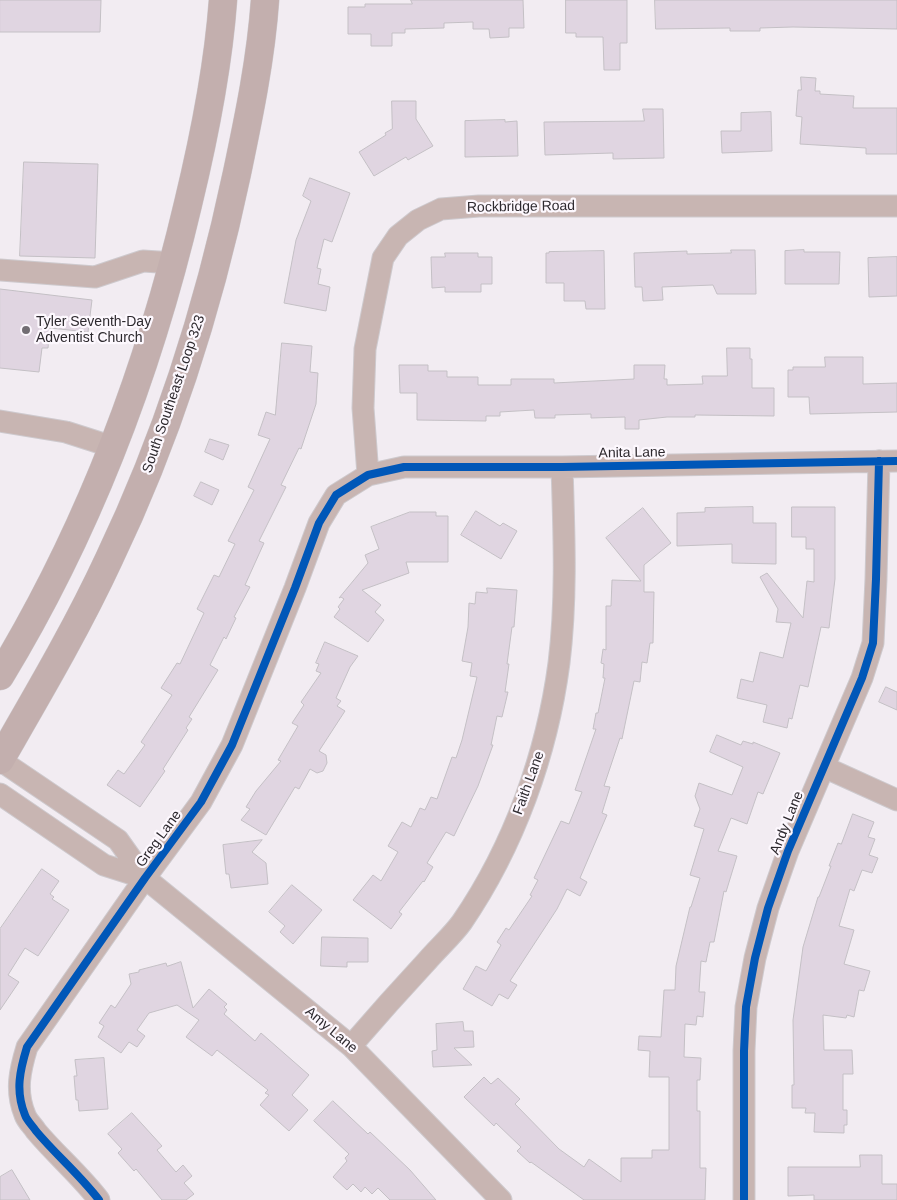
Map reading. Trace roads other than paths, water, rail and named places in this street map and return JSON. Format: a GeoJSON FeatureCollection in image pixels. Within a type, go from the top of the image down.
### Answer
{"type":"FeatureCollection","features":[{"type":"Feature","properties":{"kind":"highway"},"geometry":{"type":"LineString","coordinates":[[0,676],[20,644],[90,503],[113,447],[151,341],[174,263],[205,125],[223,0]]}},
{"type":"Feature","properties":{"kind":"highway","name":"South Southeast Loop 323"},"geometry":{"type":"LineString","coordinates":[[0,760],[84,611],[133,507],[161,439],[194,341],[226,229],[248,123],[265,0]]}},
{"type":"Feature","properties":{"kind":"street","name":"Rockbridge Road"},"geometry":{"type":"LineString","coordinates":[[368,475],[363,408],[366,349],[383,258],[398,236],[418,220],[441,209],[478,206],[897,206]]}},
{"type":"Feature","properties":{"kind":"street"},"geometry":{"type":"LineString","coordinates":[[0,270],[95,277],[143,261],[174,263]]}},
{"type":"Feature","properties":{"kind":"street"},"geometry":{"type":"LineString","coordinates":[[0,421],[66,432],[113,447]]}},
{"type":"Feature","properties":{"kind":"street","name":"Anita Lane"},"geometry":{"type":"LineString","coordinates":[[368,475],[404,467],[562,467],[888,461]]}},
{"type":"Feature","properties":{"kind":"street","name":"Andy Lane"},"geometry":{"type":"LineString","coordinates":[[744,1200],[744,1051],[748,997],[768,908],[788,851],[862,678],[873,643],[876,580],[888,461]]}},
{"type":"Feature","properties":{"kind":"street","name":"Faith Lane"},"geometry":{"type":"LineString","coordinates":[[351,1046],[461,923],[492,871],[531,782],[552,707],[559,662],[564,585],[562,467]]}},
{"type":"Feature","properties":{"kind":"street","name":"Greg Lane"},"geometry":{"type":"LineString","coordinates":[[99,1200],[25,1117],[19,1094],[20,1070],[27,1047],[145,878],[201,802],[232,745],[319,523],[336,495],[368,475]]}},
{"type":"Feature","properties":{"kind":"street","name":"Amy Lane"},"geometry":{"type":"LineString","coordinates":[[0,760],[118,840],[145,878],[351,1046],[501,1200]]}},
{"type":"Feature","properties":{"kind":"street"},"geometry":{"type":"LineString","coordinates":[[824,767],[897,800]]}},
{"type":"Feature","properties":{"kind":"street","name":"Amy Lane"},"geometry":{"type":"LineString","coordinates":[[0,794],[104,865],[145,878]]}},
{"type":"Feature","properties":{"kind":"place","name":"Tyler Seventh-Day Adventist Church"},"geometry":{"type":"Point","coordinates":[26,330]}}]}
